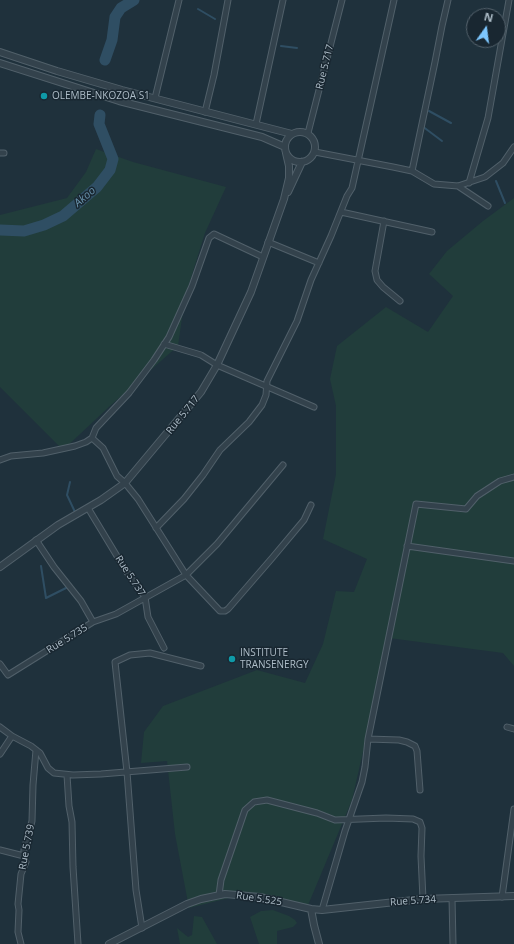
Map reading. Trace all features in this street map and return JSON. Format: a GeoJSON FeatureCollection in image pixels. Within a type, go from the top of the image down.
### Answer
{"type":"FeatureCollection","features":[{"type":"Feature","properties":{"kind":"street"},"geometry":{"type":"LineString","coordinates":[[155,98],[179,0]]}},
{"type":"Feature","properties":{"kind":"street"},"geometry":{"type":"LineString","coordinates":[[205,112],[214,75],[228,0]]}},
{"type":"Feature","properties":{"kind":"street"},"geometry":{"type":"LineString","coordinates":[[256,124],[283,0]]}},
{"type":"Feature","properties":{"kind":"street","name":"Rue 5.717"},"geometry":{"type":"LineString","coordinates":[[308,133],[342,0]]}},
{"type":"Feature","properties":{"kind":"street"},"geometry":{"type":"LineString","coordinates":[[156,528],[184,499],[220,450],[249,422],[262,405],[266,395],[266,386],[297,321],[311,280],[347,196],[352,188],[394,0]]}},
{"type":"Feature","properties":{"kind":"street"},"geometry":{"type":"LineString","coordinates":[[412,171],[448,0]]}},
{"type":"Feature","properties":{"kind":"street"},"geometry":{"type":"LineString","coordinates":[[469,183],[488,118],[509,0]]}},
{"type":"Feature","properties":{"kind":"street"},"geometry":{"type":"LineString","coordinates":[[0,52],[58,72],[292,134]]}},
{"type":"Feature","properties":{"kind":"street"},"geometry":{"type":"LineString","coordinates":[[0,63],[119,101],[262,137],[286,150],[293,160],[302,162],[310,159],[315,152],[315,144],[308,133],[300,131],[292,134],[286,142],[286,150]]}},
{"type":"Feature","properties":{"kind":"street"},"geometry":{"type":"LineString","coordinates":[[315,152],[412,171],[434,184],[458,186],[485,177],[503,163],[514,147]]}},
{"type":"Feature","properties":{"kind":"street","name":"Rue 5.717"},"geometry":{"type":"LineString","coordinates":[[284,199],[289,178],[289,166],[286,150]]}},
{"type":"Feature","properties":{"kind":"street","name":"Rue 5.717"},"geometry":{"type":"LineString","coordinates":[[0,567],[58,525],[88,508],[125,483],[201,392],[217,365],[251,292],[284,199],[302,162]]}},
{"type":"Feature","properties":{"kind":"street"},"geometry":{"type":"LineString","coordinates":[[458,186],[488,206]]}},
{"type":"Feature","properties":{"kind":"street"},"geometry":{"type":"LineString","coordinates":[[341,212],[432,232]]}},
{"type":"Feature","properties":{"kind":"street"},"geometry":{"type":"LineString","coordinates":[[384,222],[375,271],[377,280],[400,302]]}},
{"type":"Feature","properties":{"kind":"street"},"geometry":{"type":"LineString","coordinates":[[0,460],[10,456],[43,453],[74,446],[86,442],[92,438],[96,428],[129,393],[169,337],[192,286],[209,238],[214,234],[263,257]]}},
{"type":"Feature","properties":{"kind":"street"},"geometry":{"type":"LineString","coordinates":[[268,242],[319,263]]}},
{"type":"Feature","properties":{"kind":"street"},"geometry":{"type":"LineString","coordinates":[[164,344],[188,350],[200,355],[217,365],[314,407]]}},
{"type":"Feature","properties":{"kind":"street"},"geometry":{"type":"LineString","coordinates":[[92,438],[103,448],[117,476],[138,499],[186,575],[220,610],[224,611],[228,609],[304,520],[311,505]]}},
{"type":"Feature","properties":{"kind":"street"},"geometry":{"type":"LineString","coordinates":[[93,622],[116,614],[186,575],[217,544],[283,465]]}},
{"type":"Feature","properties":{"kind":"street"},"geometry":{"type":"LineString","coordinates":[[322,910],[349,818],[362,782],[368,739],[416,504],[466,509],[477,496],[500,481],[514,477]]}},
{"type":"Feature","properties":{"kind":"street","name":"Rue 5.737"},"geometry":{"type":"LineString","coordinates":[[88,508],[126,571],[145,597],[148,617],[164,648]]}},
{"type":"Feature","properties":{"kind":"street","name":"Rue 5.735"},"geometry":{"type":"LineString","coordinates":[[0,664],[8,675],[93,622],[81,601],[54,567],[36,540]]}},
{"type":"Feature","properties":{"kind":"street"},"geometry":{"type":"LineString","coordinates":[[407,546],[514,561]]}},
{"type":"Feature","properties":{"kind":"street"},"geometry":{"type":"LineString","coordinates":[[142,928],[136,890],[127,772],[115,662],[130,655],[150,653],[201,666]]}},
{"type":"Feature","properties":{"kind":"street"},"geometry":{"type":"LineString","coordinates":[[0,727],[40,753],[48,768],[54,773],[67,775],[101,774],[187,767]]}},
{"type":"Feature","properties":{"kind":"street"},"geometry":{"type":"LineString","coordinates":[[507,727],[514,728]]}},
{"type":"Feature","properties":{"kind":"street"},"geometry":{"type":"LineString","coordinates":[[0,754],[12,736]]}},
{"type":"Feature","properties":{"kind":"street"},"geometry":{"type":"LineString","coordinates":[[368,739],[399,740],[414,746],[417,751],[420,790]]}},
{"type":"Feature","properties":{"kind":"street","name":"Rue 5.739"},"geometry":{"type":"LineString","coordinates":[[21,944],[18,932],[18,904],[21,874],[26,862],[24,856],[32,821],[36,750]]}},
{"type":"Feature","properties":{"kind":"street"},"geometry":{"type":"LineString","coordinates":[[67,775],[69,806],[72,822],[73,867],[78,944]]}},
{"type":"Feature","properties":{"kind":"street"},"geometry":{"type":"LineString","coordinates":[[219,895],[221,880],[245,810],[254,802],[267,800],[317,813],[335,820],[349,818],[392,818],[413,819],[420,822],[422,828],[421,856],[423,899]]}},
{"type":"Feature","properties":{"kind":"street"},"geometry":{"type":"LineString","coordinates":[[502,896],[514,809]]}},
{"type":"Feature","properties":{"kind":"street"},"geometry":{"type":"LineString","coordinates":[[0,850],[24,856]]}},
{"type":"Feature","properties":{"kind":"street","name":"Rue 5.525"},"geometry":{"type":"LineString","coordinates":[[109,944],[187,904],[219,895],[260,897],[311,909]]}},
{"type":"Feature","properties":{"kind":"street","name":"Rue 5.734"},"geometry":{"type":"LineString","coordinates":[[311,909],[322,910],[423,899],[514,896]]}},
{"type":"Feature","properties":{"kind":"street"},"geometry":{"type":"LineString","coordinates":[[452,898],[453,944]]}},
{"type":"Feature","properties":{"kind":"street"},"geometry":{"type":"LineString","coordinates":[[311,909],[319,944]]}},
{"type":"Feature","properties":{"kind":"green space"},"geometry":{"type":"Polygon","coordinates":[[[96,149],[133,162],[226,187],[205,233],[185,297],[178,346],[63,450],[0,387],[0,215],[67,198],[86,172],[96,149]]]}},
{"type":"Feature","properties":{"kind":"green space"},"geometry":{"type":"Polygon","coordinates":[[[514,198],[514,666],[503,653],[389,638],[352,800],[306,910],[271,900],[229,898],[189,908],[175,834],[167,761],[141,763],[144,732],[163,706],[257,670],[305,683],[323,644],[336,591],[354,592],[367,559],[323,539],[336,474],[336,406],[330,379],[337,346],[386,307],[428,332],[453,296],[429,274],[447,251],[514,198]]]}},
{"type":"Feature","properties":{"kind":"green space"},"geometry":{"type":"Polygon","coordinates":[[[273,910],[289,916],[297,923],[293,927],[277,931],[277,944],[259,944],[250,917],[261,911],[273,910]]]}},
{"type":"Feature","properties":{"kind":"green space"},"geometry":{"type":"Polygon","coordinates":[[[194,916],[202,917],[217,944],[180,944],[177,928],[188,937],[192,935],[194,916]]]}},
{"type":"Feature","properties":{"kind":"waterway","name":"Akoo"},"geometry":{"type":"LineString","coordinates":[[105,60],[112,40],[115,17],[121,8],[134,0]]}},
{"type":"Feature","properties":{"kind":"waterway"},"geometry":{"type":"LineString","coordinates":[[198,9],[215,19]]}},
{"type":"Feature","properties":{"kind":"waterway"},"geometry":{"type":"LineString","coordinates":[[281,46],[297,48]]}},
{"type":"Feature","properties":{"kind":"waterway"},"geometry":{"type":"LineString","coordinates":[[429,111],[451,123]]}},
{"type":"Feature","properties":{"kind":"waterway","name":"Akoo"},"geometry":{"type":"LineString","coordinates":[[0,230],[24,231],[44,225],[63,216],[97,187],[110,170],[113,159],[99,124],[100,115]]}},
{"type":"Feature","properties":{"kind":"waterway"},"geometry":{"type":"LineString","coordinates":[[422,126],[442,141]]}},
{"type":"Feature","properties":{"kind":"waterway"},"geometry":{"type":"LineString","coordinates":[[496,181],[505,203]]}},
{"type":"Feature","properties":{"kind":"waterway"},"geometry":{"type":"LineString","coordinates":[[70,482],[67,495],[75,512]]}},
{"type":"Feature","properties":{"kind":"waterway"},"geometry":{"type":"LineString","coordinates":[[41,566],[46,598],[68,587]]}},
{"type":"Feature","properties":{"kind":"place","name":"OLEMBE-NKOZOA S1"},"geometry":{"type":"Point","coordinates":[44,96]}},
{"type":"Feature","properties":{"kind":"place","name":"INSTITUTE TRANSENERGY"},"geometry":{"type":"Point","coordinates":[232,659]}}]}
